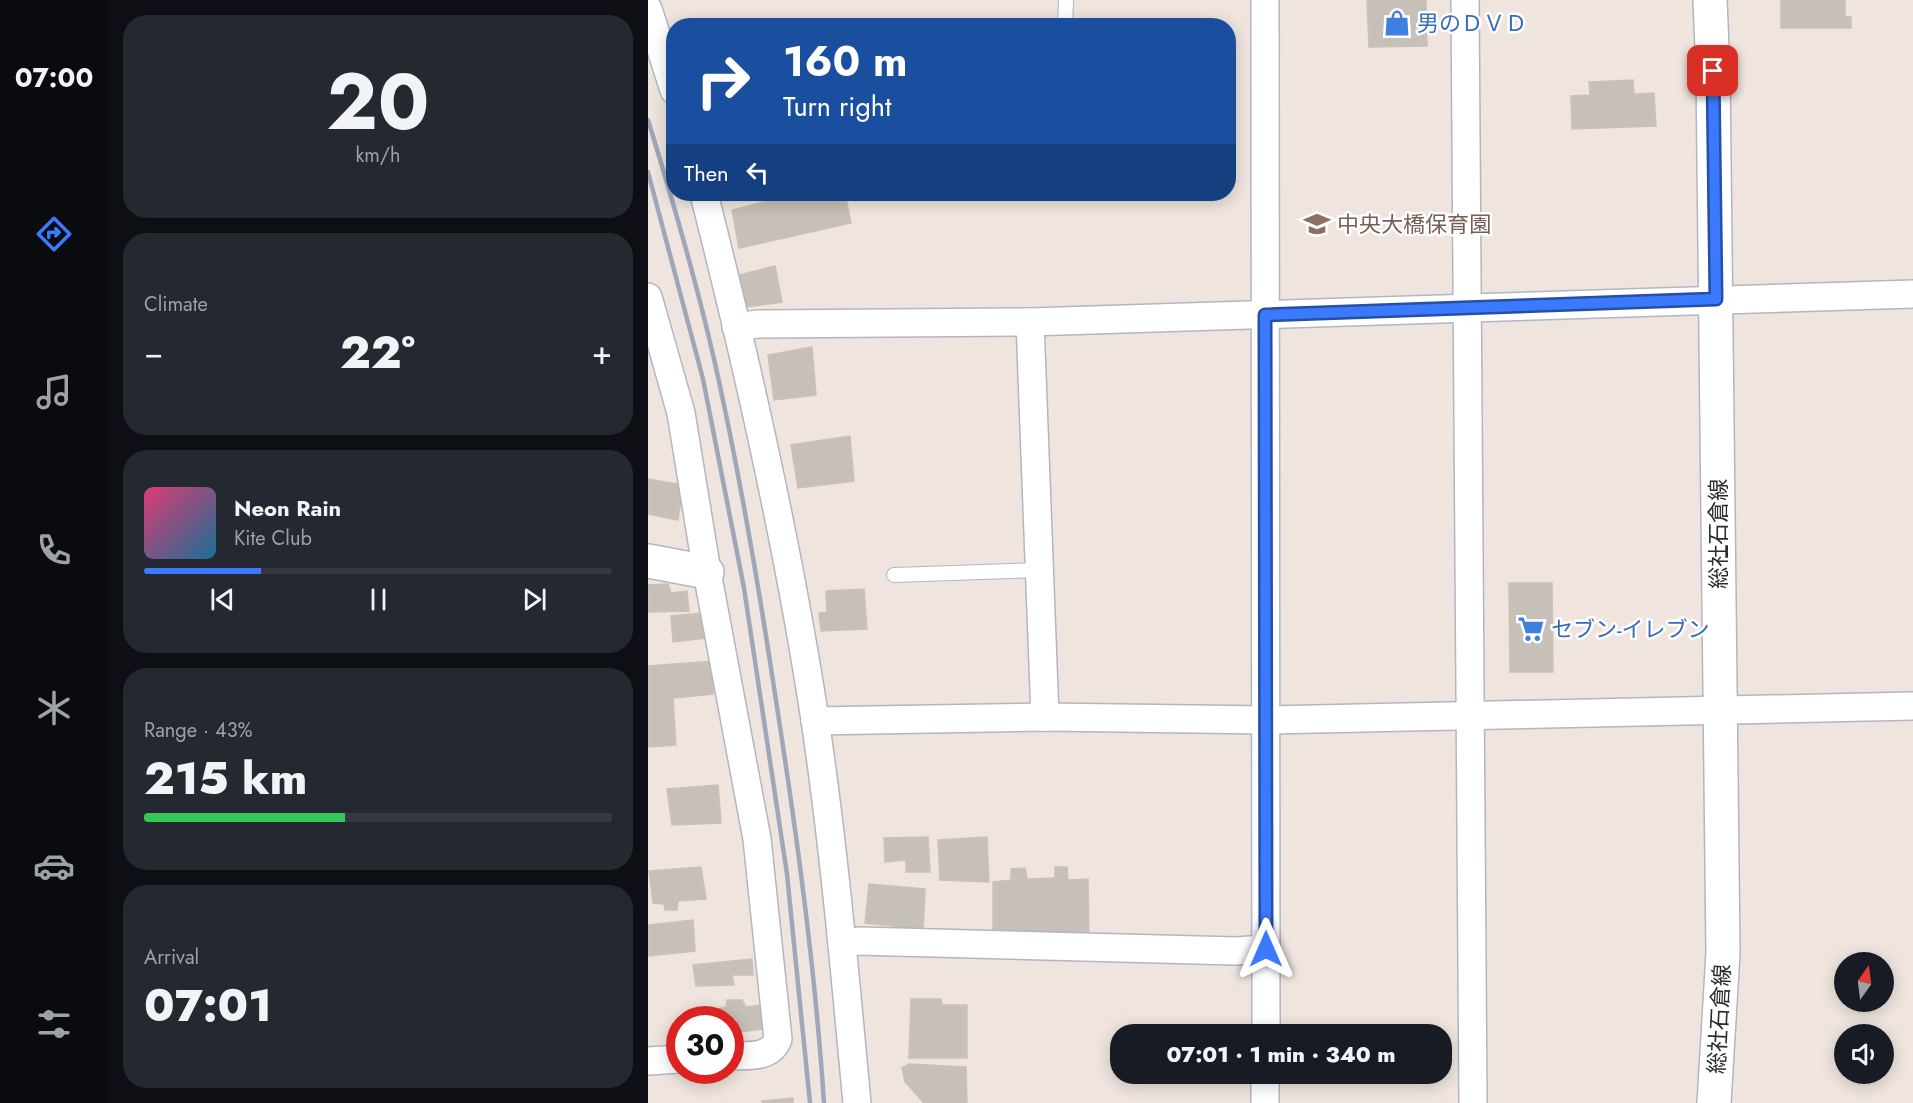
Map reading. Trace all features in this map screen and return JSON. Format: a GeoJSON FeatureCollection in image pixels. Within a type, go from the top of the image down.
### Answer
{"type":"FeatureCollection","features":[{"type":"Feature","properties":{"kind":"main road","name":"総社石倉線"},"geometry":{"type":"LineString","coordinates":[[1710,0],[1716,299],[1723,953],[1714,1103]]}},
{"type":"Feature","properties":{"kind":"main road"},"geometry":{"type":"LineString","coordinates":[[648,561],[707,572]]}},
{"type":"Feature","properties":{"kind":"street"},"geometry":{"type":"LineString","coordinates":[[1265,0],[1266,1024]]}},
{"type":"Feature","properties":{"kind":"street"},"geometry":{"type":"LineString","coordinates":[[1466,0],[1473,1103]]}},
{"type":"Feature","properties":{"kind":"street"},"geometry":{"type":"LineString","coordinates":[[648,9],[666,65]]}},
{"type":"Feature","properties":{"kind":"street"},"geometry":{"type":"LineString","coordinates":[[706,201],[778,519],[815,721],[842,944],[857,1103]]}},
{"type":"Feature","properties":{"kind":"street"},"geometry":{"type":"LineString","coordinates":[[736,327],[758,324],[1030,322],[1913,294]]}},
{"type":"Feature","properties":{"kind":"street"},"geometry":{"type":"LineString","coordinates":[[648,297],[681,413],[707,572],[757,839],[777,1029],[775,1047],[766,1053],[744,1055]]}},
{"type":"Feature","properties":{"kind":"street"},"geometry":{"type":"LineString","coordinates":[[1030,322],[1045,717]]}},
{"type":"Feature","properties":{"kind":"street"},"geometry":{"type":"LineString","coordinates":[[815,721],[1045,717],[1266,720],[1913,706]]}},
{"type":"Feature","properties":{"kind":"street"},"geometry":{"type":"LineString","coordinates":[[842,944],[859,941],[1236,951],[1266,949]]}},
{"type":"Feature","properties":{"kind":"street"},"geometry":{"type":"LineString","coordinates":[[648,1061],[666,1060]]}},
{"type":"Feature","properties":{"kind":"street"},"geometry":{"type":"LineString","coordinates":[[1265,1084],[1265,1103]]}},
{"type":"Feature","properties":{"kind":"lane"},"geometry":{"type":"LineString","coordinates":[[1065,18],[1066,0]]}},
{"type":"Feature","properties":{"kind":"lane"},"geometry":{"type":"LineString","coordinates":[[894,575],[1038,570]]}},
{"type":"Feature","properties":{"kind":"building","name":"男のＤＶＤ"},"geometry":{"type":"Polygon","coordinates":[[[1367,0],[1426,0],[1427,46],[1369,47],[1367,0]]]}},
{"type":"Feature","properties":{"kind":"building"},"geometry":{"type":"Polygon","coordinates":[[[1781,0],[1845,0],[1845,17],[1851,17],[1851,28],[1781,28],[1781,0]]]}},
{"type":"Feature","properties":{"kind":"building"},"geometry":{"type":"Polygon","coordinates":[[[1633,80],[1634,94],[1654,93],[1656,126],[1572,129],[1571,96],[1590,95],[1589,82],[1633,80]]]}},
{"type":"Feature","properties":{"kind":"building"},"geometry":{"type":"Polygon","coordinates":[[[768,201],[846,201],[851,223],[739,248],[732,210],[768,201]]]}},
{"type":"Feature","properties":{"kind":"building"},"geometry":{"type":"Polygon","coordinates":[[[775,266],[782,302],[747,307],[739,275],[775,266]]]}},
{"type":"Feature","properties":{"kind":"building"},"geometry":{"type":"Polygon","coordinates":[[[812,347],[816,395],[774,400],[768,355],[812,347]]]}},
{"type":"Feature","properties":{"kind":"building"},"geometry":{"type":"Polygon","coordinates":[[[850,436],[854,481],[798,488],[791,445],[850,436]]]}},
{"type":"Feature","properties":{"kind":"building"},"geometry":{"type":"Polygon","coordinates":[[[648,479],[683,485],[678,520],[648,514],[648,479]]]}},
{"type":"Feature","properties":{"kind":"building"},"geometry":{"type":"Polygon","coordinates":[[[1509,583],[1552,583],[1553,672],[1510,672],[1509,583]]]}},
{"type":"Feature","properties":{"kind":"building"},"geometry":{"type":"Polygon","coordinates":[[[668,584],[671,593],[687,591],[689,611],[648,612],[648,585],[668,584]]]}},
{"type":"Feature","properties":{"kind":"building"},"geometry":{"type":"Polygon","coordinates":[[[864,589],[867,629],[821,631],[819,613],[827,612],[826,591],[864,589]]]}},
{"type":"Feature","properties":{"kind":"building"},"geometry":{"type":"Polygon","coordinates":[[[703,613],[706,638],[673,642],[671,616],[703,613]]]}},
{"type":"Feature","properties":{"kind":"building"},"geometry":{"type":"Polygon","coordinates":[[[714,661],[713,694],[673,698],[676,745],[648,747],[648,666],[714,661]]]}},
{"type":"Feature","properties":{"kind":"building"},"geometry":{"type":"Polygon","coordinates":[[[718,785],[721,823],[672,825],[667,789],[718,785]]]}},
{"type":"Feature","properties":{"kind":"building"},"geometry":{"type":"Polygon","coordinates":[[[928,837],[930,872],[906,872],[906,860],[885,862],[884,838],[928,837]]]}},
{"type":"Feature","properties":{"kind":"building"},"geometry":{"type":"Polygon","coordinates":[[[987,837],[989,882],[940,880],[938,840],[987,837]]]}},
{"type":"Feature","properties":{"kind":"building"},"geometry":{"type":"Polygon","coordinates":[[[701,867],[706,899],[678,901],[677,910],[665,910],[664,904],[653,903],[649,871],[701,867]]]}},
{"type":"Feature","properties":{"kind":"building"},"geometry":{"type":"Polygon","coordinates":[[[1055,867],[1067,867],[1068,880],[1088,879],[1089,939],[993,938],[993,882],[1011,880],[1011,869],[1025,868],[1027,879],[1055,878],[1055,867]]]}},
{"type":"Feature","properties":{"kind":"building"},"geometry":{"type":"Polygon","coordinates":[[[869,884],[925,889],[923,933],[893,931],[893,926],[865,923],[869,884]]]}},
{"type":"Feature","properties":{"kind":"building"},"geometry":{"type":"Polygon","coordinates":[[[693,920],[695,951],[649,956],[648,925],[693,920]]]}},
{"type":"Feature","properties":{"kind":"building"},"geometry":{"type":"Polygon","coordinates":[[[752,959],[753,975],[732,975],[734,985],[696,986],[693,965],[752,959]]]}},
{"type":"Feature","properties":{"kind":"building"},"geometry":{"type":"Polygon","coordinates":[[[911,999],[941,999],[942,1005],[967,1005],[967,1058],[909,1058],[911,999]]]}},
{"type":"Feature","properties":{"kind":"building"},"geometry":{"type":"Polygon","coordinates":[[[727,1000],[742,1000],[746,1007],[762,1005],[764,1029],[744,1031],[744,1006],[726,1006],[727,1000]]]}},
{"type":"Feature","properties":{"kind":"building"},"geometry":{"type":"Polygon","coordinates":[[[909,1064],[966,1067],[967,1103],[924,1103],[905,1082],[902,1068],[909,1064]]]}},
{"type":"Feature","properties":{"kind":"building"},"geometry":{"type":"Polygon","coordinates":[[[793,1098],[793,1103],[762,1103],[762,1101],[793,1098]]]}},
{"type":"Feature","properties":{"kind":"railway"},"geometry":{"type":"LineString","coordinates":[[648,120],[666,179]]}},
{"type":"Feature","properties":{"kind":"railway"},"geometry":{"type":"LineString","coordinates":[[648,172],[703,379],[744,588],[787,874],[810,1103]]}},
{"type":"Feature","properties":{"kind":"railway"},"geometry":{"type":"LineString","coordinates":[[673,201],[718,377],[749,535],[769,654],[810,949],[824,1103]]}},
{"type":"Feature","properties":{"kind":"place","name":"男のＤＶＤ"},"geometry":{"type":"Point","coordinates":[1397,23]}},
{"type":"Feature","properties":{"kind":"place","name":"中央大橋保育園"},"geometry":{"type":"Point","coordinates":[1317,224]}},
{"type":"Feature","properties":{"kind":"place","name":"セブン-イレブン"},"geometry":{"type":"Point","coordinates":[1531,629]}},
{"type":"Feature","properties":{"kind":"route"},"geometry":{"type":"LineString","coordinates":[[1266,949],[1265,315],[1716,299],[1713,71]]}}]}
